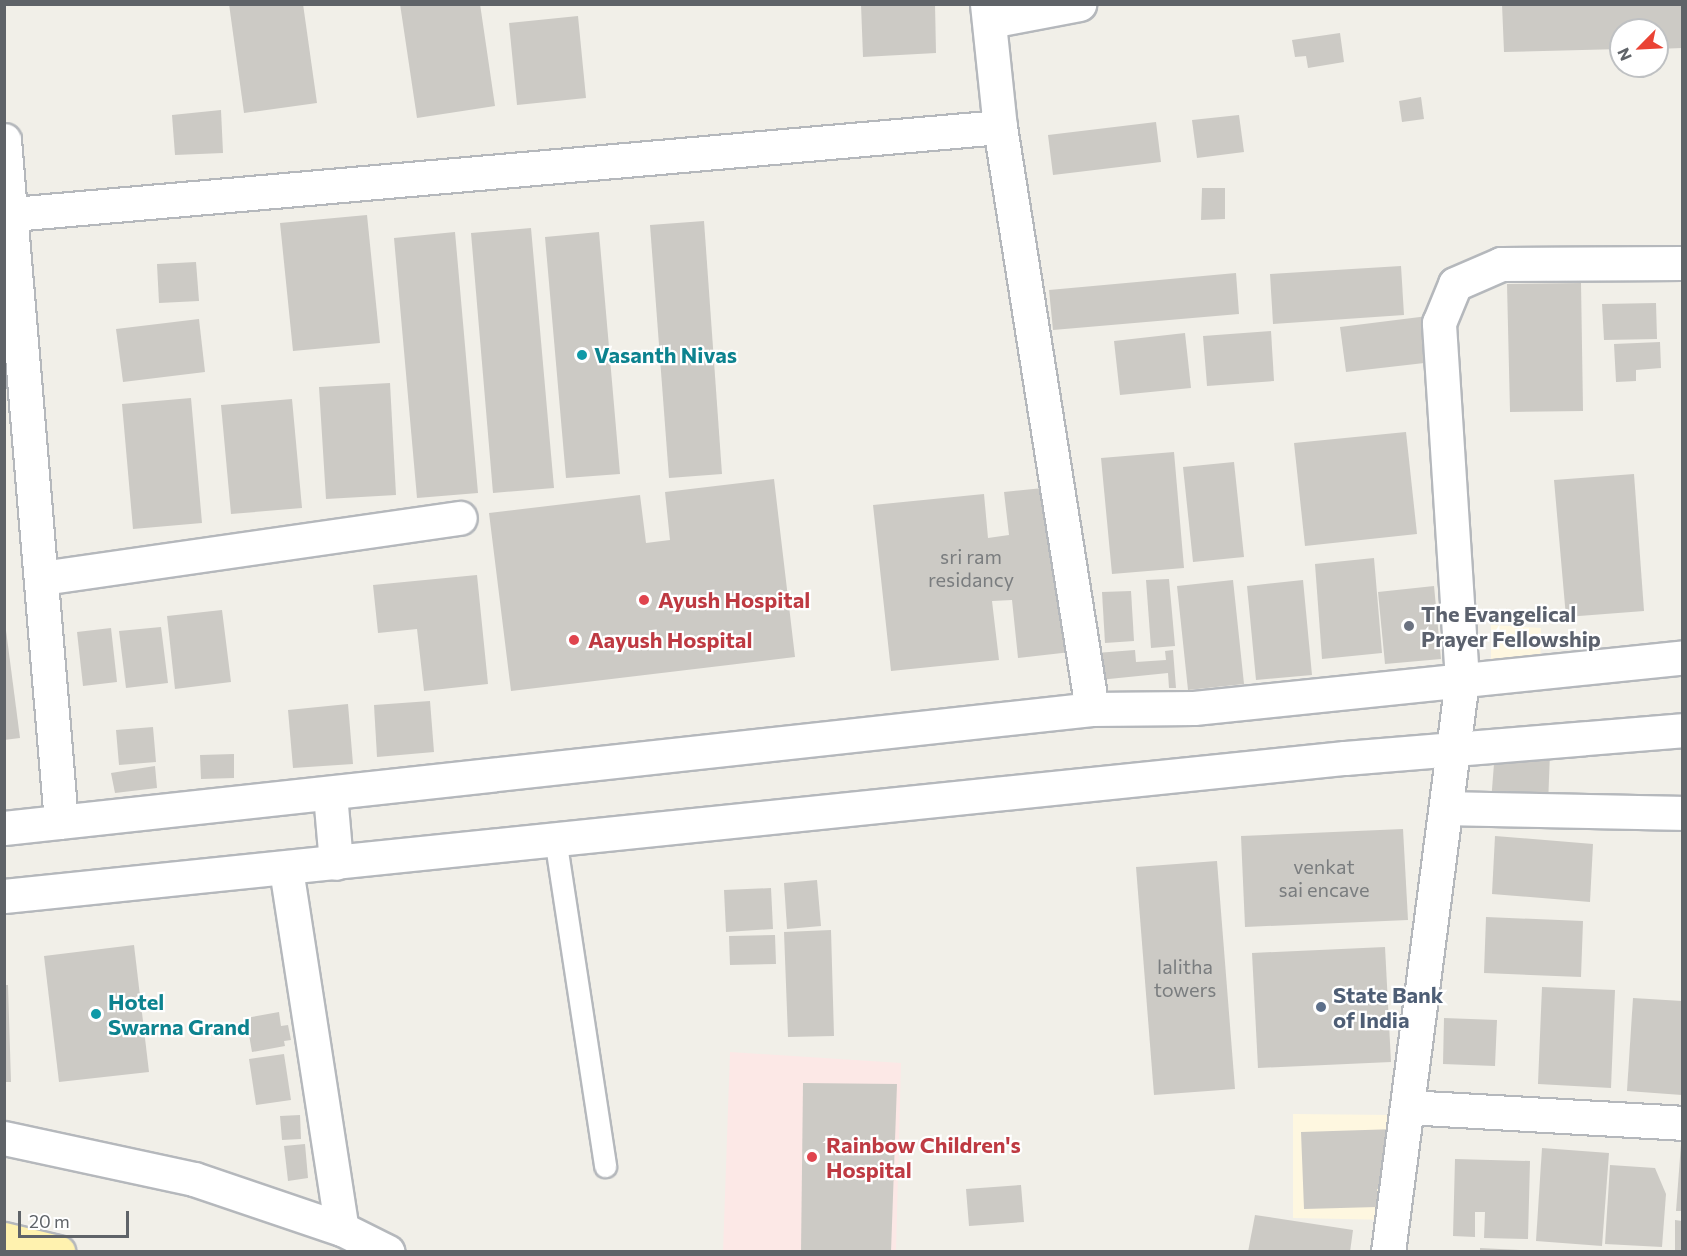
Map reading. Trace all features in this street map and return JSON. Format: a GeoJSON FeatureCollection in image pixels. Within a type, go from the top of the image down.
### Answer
{"type":"FeatureCollection","features":[{"type":"Feature","properties":{"kind":"main road"},"geometry":{"type":"LineString","coordinates":[[4,1239],[58,1251]]}},
{"type":"Feature","properties":{"kind":"street"},"geometry":{"type":"LineString","coordinates":[[1079,4],[988,13],[1000,127],[1092,710]]}},
{"type":"Feature","properties":{"kind":"street"},"geometry":{"type":"LineString","coordinates":[[13,214],[1000,127]]}},
{"type":"Feature","properties":{"kind":"street"},"geometry":{"type":"LineString","coordinates":[[4,140],[6,176],[13,214],[61,822]]}},
{"type":"Feature","properties":{"kind":"street"},"geometry":{"type":"LineString","coordinates":[[1388,1251],[1462,680],[1439,323],[1455,284],[1501,264],[1683,263]]}},
{"type":"Feature","properties":{"kind":"street"},"geometry":{"type":"LineString","coordinates":[[42,578],[460,518]]}},
{"type":"Feature","properties":{"kind":"street"},"geometry":{"type":"LineString","coordinates":[[4,828],[1092,710],[1194,708],[1683,658]]}},
{"type":"Feature","properties":{"kind":"street"},"geometry":{"type":"LineString","coordinates":[[4,896],[286,869],[555,838],[1345,758],[1454,751],[1683,730]]}},
{"type":"Feature","properties":{"kind":"street"},"geometry":{"type":"LineString","coordinates":[[330,794],[336,863]]}},
{"type":"Feature","properties":{"kind":"street"},"geometry":{"type":"LineString","coordinates":[[1446,808],[1683,813]]}},
{"type":"Feature","properties":{"kind":"street"},"geometry":{"type":"LineString","coordinates":[[286,869],[342,1229]]}},
{"type":"Feature","properties":{"kind":"street"},"geometry":{"type":"LineString","coordinates":[[1407,1107],[1683,1123]]}},
{"type":"Feature","properties":{"kind":"street"},"geometry":{"type":"LineString","coordinates":[[4,1138],[194,1179],[342,1229],[388,1251]]}},
{"type":"Feature","properties":{"kind":"lane"},"geometry":{"type":"LineString","coordinates":[[555,838],[605,1166]]}},
{"type":"Feature","properties":{"kind":"shaded area"},"geometry":{"type":"Polygon","coordinates":[[[1491,625],[1541,628],[1540,672],[1491,671],[1491,625]]]}},
{"type":"Feature","properties":{"kind":"shaded area","name":"Rainbow Children's Hospital"},"geometry":{"type":"Polygon","coordinates":[[[730,1052],[901,1063],[896,1251],[723,1252],[730,1052]]]}},
{"type":"Feature","properties":{"kind":"shaded area"},"geometry":{"type":"Polygon","coordinates":[[[1293,1114],[1394,1115],[1393,1220],[1293,1218],[1293,1114]]]}},
{"type":"Feature","properties":{"kind":"building"},"geometry":{"type":"Polygon","coordinates":[[[229,4],[303,4],[317,103],[244,113],[229,4]]]}},
{"type":"Feature","properties":{"kind":"building"},"geometry":{"type":"Polygon","coordinates":[[[400,4],[480,4],[495,106],[417,118],[400,4]]]}},
{"type":"Feature","properties":{"kind":"building"},"geometry":{"type":"Polygon","coordinates":[[[861,4],[935,4],[936,53],[863,57],[861,4]]]}},
{"type":"Feature","properties":{"kind":"building"},"geometry":{"type":"Polygon","coordinates":[[[1502,4],[1682,4],[1682,48],[1669,49],[1669,18],[1609,18],[1609,49],[1504,52],[1502,4]]]}},
{"type":"Feature","properties":{"kind":"building"},"geometry":{"type":"Polygon","coordinates":[[[578,16],[586,98],[517,105],[509,23],[578,16]]]}},
{"type":"Feature","properties":{"kind":"building"},"geometry":{"type":"Polygon","coordinates":[[[1340,33],[1344,62],[1308,68],[1306,56],[1295,57],[1292,40],[1340,33]]]}},
{"type":"Feature","properties":{"kind":"building"},"geometry":{"type":"Polygon","coordinates":[[[1421,97],[1424,119],[1402,122],[1399,101],[1421,97]]]}},
{"type":"Feature","properties":{"kind":"building"},"geometry":{"type":"Polygon","coordinates":[[[221,110],[223,153],[175,155],[172,115],[221,110]]]}},
{"type":"Feature","properties":{"kind":"building"},"geometry":{"type":"Polygon","coordinates":[[[1239,115],[1244,152],[1197,158],[1192,120],[1239,115]]]}},
{"type":"Feature","properties":{"kind":"building"},"geometry":{"type":"Polygon","coordinates":[[[1156,122],[1161,162],[1053,175],[1048,135],[1156,122]]]}},
{"type":"Feature","properties":{"kind":"building"},"geometry":{"type":"Polygon","coordinates":[[[1202,188],[1225,188],[1225,219],[1201,220],[1202,188]]]}},
{"type":"Feature","properties":{"kind":"building"},"geometry":{"type":"Polygon","coordinates":[[[367,215],[380,343],[293,351],[280,223],[367,215]]]}},
{"type":"Feature","properties":{"kind":"building"},"geometry":{"type":"Polygon","coordinates":[[[704,221],[722,474],[669,478],[650,225],[704,221]]]}},
{"type":"Feature","properties":{"kind":"building"},"geometry":{"type":"Polygon","coordinates":[[[531,228],[554,488],[493,493],[471,233],[531,228]]]}},
{"type":"Feature","properties":{"kind":"building"},"geometry":{"type":"Polygon","coordinates":[[[455,232],[478,493],[417,498],[394,238],[455,232]]]}},
{"type":"Feature","properties":{"kind":"building","name":"Vasanth Nivas"},"geometry":{"type":"Polygon","coordinates":[[[599,232],[620,474],[566,478],[545,237],[599,232]]]}},
{"type":"Feature","properties":{"kind":"building"},"geometry":{"type":"Polygon","coordinates":[[[196,262],[199,301],[159,303],[157,264],[196,262]]]}},
{"type":"Feature","properties":{"kind":"building"},"geometry":{"type":"Polygon","coordinates":[[[1401,266],[1404,315],[1273,324],[1270,274],[1401,266]]]}},
{"type":"Feature","properties":{"kind":"building"},"geometry":{"type":"Polygon","coordinates":[[[1236,273],[1239,314],[1053,330],[1049,290],[1236,273]]]}},
{"type":"Feature","properties":{"kind":"building"},"geometry":{"type":"Polygon","coordinates":[[[1581,283],[1583,411],[1510,412],[1507,284],[1581,283]]]}},
{"type":"Feature","properties":{"kind":"building"},"geometry":{"type":"Polygon","coordinates":[[[1656,303],[1657,339],[1604,340],[1602,304],[1656,303]]]}},
{"type":"Feature","properties":{"kind":"building"},"geometry":{"type":"Polygon","coordinates":[[[1428,316],[1433,362],[1346,372],[1340,327],[1428,316]]]}},
{"type":"Feature","properties":{"kind":"building"},"geometry":{"type":"Polygon","coordinates":[[[199,319],[205,372],[123,382],[116,329],[199,319]]]}},
{"type":"Feature","properties":{"kind":"building"},"geometry":{"type":"Polygon","coordinates":[[[1271,331],[1274,381],[1207,386],[1203,336],[1271,331]]]}},
{"type":"Feature","properties":{"kind":"building"},"geometry":{"type":"Polygon","coordinates":[[[1185,333],[1191,388],[1120,395],[1114,341],[1185,333]]]}},
{"type":"Feature","properties":{"kind":"building"},"geometry":{"type":"Polygon","coordinates":[[[1660,342],[1661,368],[1636,370],[1636,381],[1616,382],[1614,344],[1660,342]]]}},
{"type":"Feature","properties":{"kind":"building"},"geometry":{"type":"Polygon","coordinates":[[[390,383],[396,495],[326,499],[319,387],[390,383]]]}},
{"type":"Feature","properties":{"kind":"building"},"geometry":{"type":"Polygon","coordinates":[[[191,398],[202,523],[133,529],[122,404],[191,398]]]}},
{"type":"Feature","properties":{"kind":"building"},"geometry":{"type":"Polygon","coordinates":[[[292,399],[302,508],[231,514],[221,405],[292,399]]]}},
{"type":"Feature","properties":{"kind":"building"},"geometry":{"type":"Polygon","coordinates":[[[1406,432],[1417,534],[1305,546],[1294,443],[1406,432]]]}},
{"type":"Feature","properties":{"kind":"building"},"geometry":{"type":"Polygon","coordinates":[[[1174,452],[1184,568],[1112,574],[1101,458],[1174,452]]]}},
{"type":"Feature","properties":{"kind":"building"},"geometry":{"type":"Polygon","coordinates":[[[1234,462],[1244,557],[1193,562],[1183,467],[1234,462]]]}},
{"type":"Feature","properties":{"kind":"building"},"geometry":{"type":"Polygon","coordinates":[[[1634,474],[1644,611],[1566,617],[1554,480],[1634,474]]]}},
{"type":"Feature","properties":{"kind":"building","name":"Ayush Hospital"},"geometry":{"type":"Polygon","coordinates":[[[774,479],[795,657],[511,691],[489,513],[640,495],[646,543],[670,540],[665,492],[774,479]]]}},
{"type":"Feature","properties":{"kind":"building"},"geometry":{"type":"Polygon","coordinates":[[[1053,487],[1071,652],[1018,658],[1012,600],[992,601],[999,660],[891,671],[873,505],[984,494],[988,538],[1009,535],[1004,492],[1053,487]]]}},
{"type":"Feature","properties":{"kind":"building"},"geometry":{"type":"Polygon","coordinates":[[[1374,558],[1382,653],[1322,659],[1315,564],[1374,558]]]}},
{"type":"Feature","properties":{"kind":"building"},"geometry":{"type":"Polygon","coordinates":[[[477,575],[488,684],[424,691],[417,629],[378,633],[373,585],[477,575]]]}},
{"type":"Feature","properties":{"kind":"building"},"geometry":{"type":"Polygon","coordinates":[[[1169,579],[1175,646],[1151,648],[1146,580],[1169,579]]]}},
{"type":"Feature","properties":{"kind":"building"},"geometry":{"type":"Polygon","coordinates":[[[1233,580],[1244,684],[1188,690],[1177,586],[1233,580]]]}},
{"type":"Feature","properties":{"kind":"building"},"geometry":{"type":"Polygon","coordinates":[[[1303,580],[1312,675],[1256,680],[1247,586],[1303,580]]]}},
{"type":"Feature","properties":{"kind":"building","name":"The Evangelical Prayer Fellowship"},"geometry":{"type":"Polygon","coordinates":[[[1434,586],[1441,659],[1385,664],[1378,592],[1434,586]]]}},
{"type":"Feature","properties":{"kind":"building"},"geometry":{"type":"Polygon","coordinates":[[[1131,591],[1134,641],[1105,643],[1102,592],[1131,591]]]}},
{"type":"Feature","properties":{"kind":"building"},"geometry":{"type":"Polygon","coordinates":[[[222,610],[231,682],[175,689],[167,616],[222,610]]]}},
{"type":"Feature","properties":{"kind":"building"},"geometry":{"type":"Polygon","coordinates":[[[4,615],[20,738],[4,740],[4,615]]]}},
{"type":"Feature","properties":{"kind":"building"},"geometry":{"type":"Polygon","coordinates":[[[161,627],[168,683],[126,688],[119,631],[161,627]]]}},
{"type":"Feature","properties":{"kind":"building"},"geometry":{"type":"Polygon","coordinates":[[[111,628],[117,682],[83,686],[77,632],[111,628]]]}},
{"type":"Feature","properties":{"kind":"building"},"geometry":{"type":"Polygon","coordinates":[[[1135,650],[1136,662],[1166,660],[1165,651],[1173,650],[1176,688],[1169,688],[1168,673],[1099,680],[1096,653],[1135,650]]]}},
{"type":"Feature","properties":{"kind":"building"},"geometry":{"type":"Polygon","coordinates":[[[430,701],[434,752],[377,757],[374,705],[430,701]]]}},
{"type":"Feature","properties":{"kind":"building"},"geometry":{"type":"Polygon","coordinates":[[[348,704],[353,764],[293,768],[288,710],[348,704]]]}},
{"type":"Feature","properties":{"kind":"building"},"geometry":{"type":"Polygon","coordinates":[[[153,727],[156,762],[119,765],[116,730],[153,727]]]}},
{"type":"Feature","properties":{"kind":"building"},"geometry":{"type":"Polygon","coordinates":[[[1495,751],[1550,753],[1548,805],[1491,802],[1495,751]]]}},
{"type":"Feature","properties":{"kind":"building"},"geometry":{"type":"Polygon","coordinates":[[[234,754],[234,778],[201,779],[200,755],[234,754]]]}},
{"type":"Feature","properties":{"kind":"building"},"geometry":{"type":"Polygon","coordinates":[[[155,766],[157,788],[115,793],[111,773],[155,766]]]}},
{"type":"Feature","properties":{"kind":"building"},"geometry":{"type":"Polygon","coordinates":[[[1403,829],[1408,920],[1245,927],[1241,836],[1403,829]]]}},
{"type":"Feature","properties":{"kind":"building"},"geometry":{"type":"Polygon","coordinates":[[[1495,836],[1593,844],[1590,902],[1492,894],[1495,836]]]}},
{"type":"Feature","properties":{"kind":"building"},"geometry":{"type":"Polygon","coordinates":[[[1217,861],[1235,1089],[1154,1095],[1136,867],[1217,861]]]}},
{"type":"Feature","properties":{"kind":"building"},"geometry":{"type":"Polygon","coordinates":[[[817,880],[821,926],[787,929],[784,883],[817,880]]]}},
{"type":"Feature","properties":{"kind":"building"},"geometry":{"type":"Polygon","coordinates":[[[771,888],[773,929],[726,932],[724,890],[771,888]]]}},
{"type":"Feature","properties":{"kind":"building"},"geometry":{"type":"Polygon","coordinates":[[[1486,917],[1583,921],[1581,977],[1484,973],[1486,917]]]}},
{"type":"Feature","properties":{"kind":"building"},"geometry":{"type":"Polygon","coordinates":[[[831,930],[834,1036],[788,1037],[784,932],[831,930]]]}},
{"type":"Feature","properties":{"kind":"building"},"geometry":{"type":"Polygon","coordinates":[[[775,935],[776,964],[730,965],[729,936],[775,935]]]}},
{"type":"Feature","properties":{"kind":"building","name":"Hotel Swarna Grand"},"geometry":{"type":"Polygon","coordinates":[[[134,945],[149,1072],[59,1082],[44,956],[134,945]]]}},
{"type":"Feature","properties":{"kind":"building","name":"State Bank of India"},"geometry":{"type":"Polygon","coordinates":[[[1385,947],[1391,1062],[1258,1068],[1252,953],[1385,947]]]}},
{"type":"Feature","properties":{"kind":"building"},"geometry":{"type":"Polygon","coordinates":[[[4,985],[8,985],[11,1082],[4,1082],[4,985]]]}},
{"type":"Feature","properties":{"kind":"building"},"geometry":{"type":"Polygon","coordinates":[[[1542,987],[1615,990],[1611,1088],[1538,1084],[1542,987]]]}},
{"type":"Feature","properties":{"kind":"building"},"geometry":{"type":"Polygon","coordinates":[[[1633,998],[1682,1001],[1682,1095],[1627,1091],[1633,998]]]}},
{"type":"Feature","properties":{"kind":"building"},"geometry":{"type":"Polygon","coordinates":[[[279,1012],[281,1026],[288,1025],[291,1040],[284,1041],[285,1046],[252,1052],[246,1018],[279,1012]]]}},
{"type":"Feature","properties":{"kind":"building"},"geometry":{"type":"Polygon","coordinates":[[[1444,1018],[1497,1020],[1495,1066],[1443,1064],[1444,1018]]]}},
{"type":"Feature","properties":{"kind":"building"},"geometry":{"type":"Polygon","coordinates":[[[284,1054],[291,1100],[256,1105],[249,1059],[284,1054]]]}},
{"type":"Feature","properties":{"kind":"building"},"geometry":{"type":"Polygon","coordinates":[[[803,1083],[897,1084],[891,1252],[801,1252],[803,1083]]]}},
{"type":"Feature","properties":{"kind":"building"},"geometry":{"type":"Polygon","coordinates":[[[300,1115],[301,1139],[282,1140],[280,1116],[300,1115]]]}},
{"type":"Feature","properties":{"kind":"building"},"geometry":{"type":"Polygon","coordinates":[[[1397,1129],[1388,1189],[1377,1189],[1377,1207],[1304,1209],[1301,1132],[1397,1129]]]}},
{"type":"Feature","properties":{"kind":"building"},"geometry":{"type":"Polygon","coordinates":[[[305,1144],[308,1178],[288,1181],[284,1146],[305,1144]]]}},
{"type":"Feature","properties":{"kind":"building"},"geometry":{"type":"Polygon","coordinates":[[[1681,1144],[1682,1211],[1676,1211],[1681,1144]]]}},
{"type":"Feature","properties":{"kind":"building"},"geometry":{"type":"Polygon","coordinates":[[[1542,1148],[1609,1153],[1602,1246],[1536,1241],[1542,1148]]]}},
{"type":"Feature","properties":{"kind":"building"},"geometry":{"type":"Polygon","coordinates":[[[1455,1159],[1530,1161],[1528,1239],[1484,1238],[1485,1212],[1475,1212],[1475,1237],[1453,1236],[1455,1159]]]}},
{"type":"Feature","properties":{"kind":"building"},"geometry":{"type":"Polygon","coordinates":[[[1610,1165],[1655,1168],[1666,1194],[1662,1247],[1605,1244],[1610,1165]]]}},
{"type":"Feature","properties":{"kind":"building"},"geometry":{"type":"Polygon","coordinates":[[[1021,1185],[1024,1222],[969,1226],[966,1189],[1021,1185]]]}},
{"type":"Feature","properties":{"kind":"building"},"geometry":{"type":"Polygon","coordinates":[[[1255,1215],[1353,1230],[1350,1252],[1248,1252],[1255,1215]]]}},
{"type":"Feature","properties":{"kind":"building"},"geometry":{"type":"Polygon","coordinates":[[[1675,1220],[1682,1221],[1682,1252],[1675,1252],[1675,1220]]]}},
{"type":"Feature","properties":{"kind":"building"},"geometry":{"type":"Polygon","coordinates":[[[1480,1248],[1520,1250],[1520,1252],[1480,1252],[1480,1248]]]}},
{"type":"Feature","properties":{"kind":"place","name":"Vasanth Nivas"},"geometry":{"type":"Point","coordinates":[582,355]}},
{"type":"Feature","properties":{"kind":"place","name":"Ayush Hospital"},"geometry":{"type":"Point","coordinates":[644,600]}},
{"type":"Feature","properties":{"kind":"place","name":"The Evangelical Prayer Fellowship"},"geometry":{"type":"Point","coordinates":[1409,626]}},
{"type":"Feature","properties":{"kind":"place","name":"Aayush Hospital"},"geometry":{"type":"Point","coordinates":[574,640]}},
{"type":"Feature","properties":{"kind":"place","name":"State Bank of India"},"geometry":{"type":"Point","coordinates":[1321,1007]}},
{"type":"Feature","properties":{"kind":"place","name":"Hotel Swarna Grand"},"geometry":{"type":"Point","coordinates":[96,1014]}},
{"type":"Feature","properties":{"kind":"place","name":"Rainbow Children's Hospital"},"geometry":{"type":"Point","coordinates":[812,1157]}}]}
